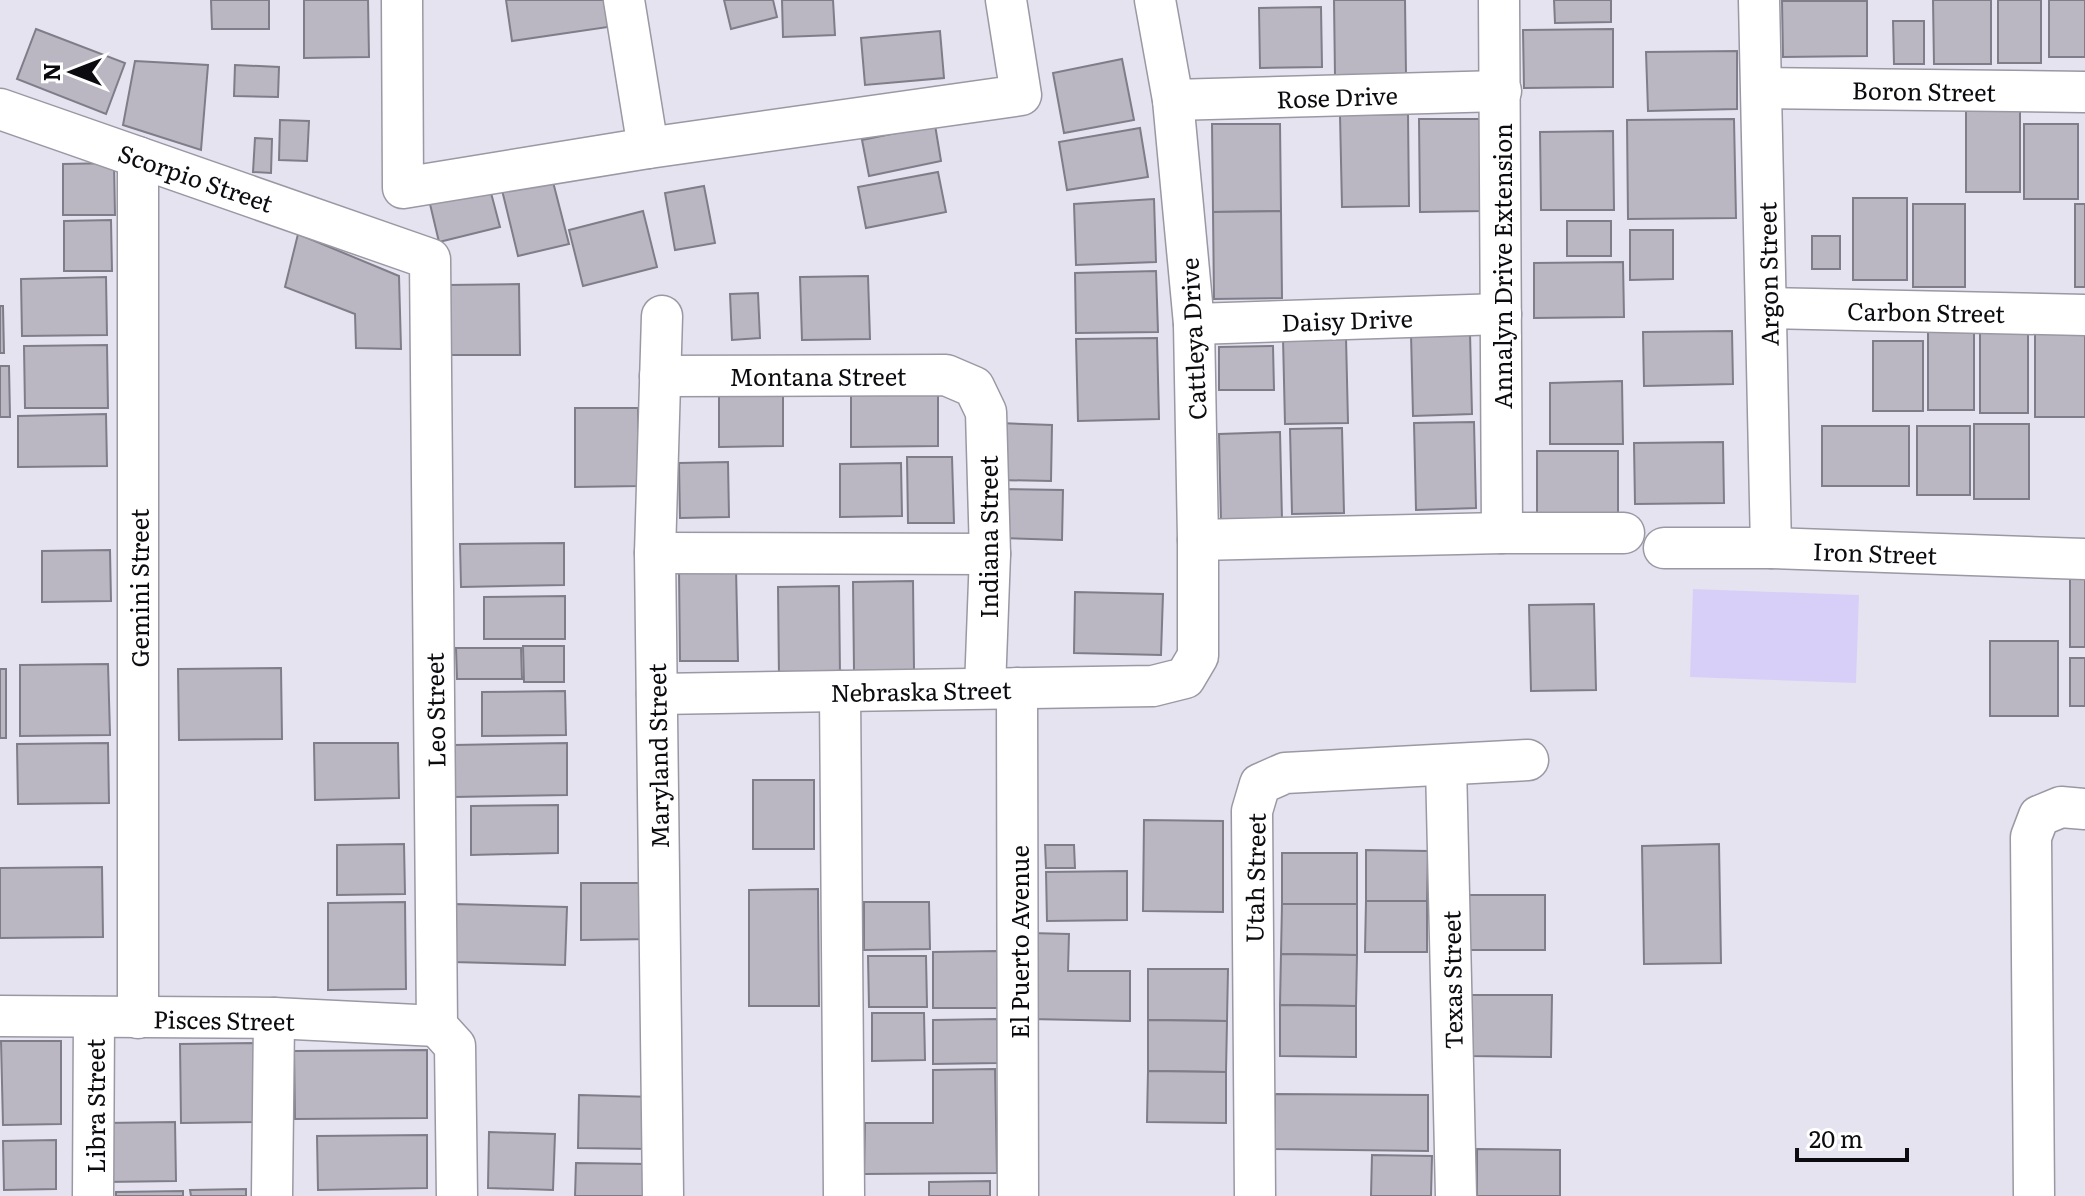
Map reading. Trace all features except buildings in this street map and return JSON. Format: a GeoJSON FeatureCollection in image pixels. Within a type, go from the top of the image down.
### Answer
{"type":"FeatureCollection","features":[{"type":"Feature","properties":{"kind":"street"},"geometry":{"type":"LineString","coordinates":[[402,0],[403,188],[648,148],[1021,95],[1006,0]]}},
{"type":"Feature","properties":{"kind":"street"},"geometry":{"type":"LineString","coordinates":[[624,0],[648,148]]}},
{"type":"Feature","properties":{"kind":"street","name":"Cattleya Drive"},"geometry":{"type":"LineString","coordinates":[[1155,0],[1173,100],[1194,324],[1198,656],[1185,678]]}},
{"type":"Feature","properties":{"kind":"street","name":"Annalyn Drive Extension"},"geometry":{"type":"LineString","coordinates":[[1499,0],[1502,533]]}},
{"type":"Feature","properties":{"kind":"street","name":"Argon Street"},"geometry":{"type":"LineString","coordinates":[[1759,0],[1771,548]]}},
{"type":"Feature","properties":{"kind":"street","name":"Boron Street"},"geometry":{"type":"LineString","coordinates":[[1763,88],[2085,92]]}},
{"type":"Feature","properties":{"kind":"street","name":"Rose Drive"},"geometry":{"type":"LineString","coordinates":[[1173,100],[1501,91]]}},
{"type":"Feature","properties":{"kind":"street","name":"Scorpio Street"},"geometry":{"type":"LineString","coordinates":[[0,109],[392,244]]}},
{"type":"Feature","properties":{"kind":"street","name":"Gemini Street"},"geometry":{"type":"LineString","coordinates":[[138,157],[138,1018]]}},
{"type":"Feature","properties":{"kind":"street","name":"Leo Street"},"geometry":{"type":"LineString","coordinates":[[392,244],[430,259],[437,1026],[455,1046],[457,1196]]}},
{"type":"Feature","properties":{"kind":"street","name":"Carbon Street"},"geometry":{"type":"LineString","coordinates":[[1767,308],[2085,315]]}},
{"type":"Feature","properties":{"kind":"street","name":"Daisy Drive"},"geometry":{"type":"LineString","coordinates":[[1194,324],[1501,314]]}},
{"type":"Feature","properties":{"kind":"street","name":"Maryland Street"},"geometry":{"type":"LineString","coordinates":[[662,316],[655,553],[663,1196]]}},
{"type":"Feature","properties":{"kind":"street","name":"Montana Street"},"geometry":{"type":"LineString","coordinates":[[660,376],[946,375],[974,387]]}},
{"type":"Feature","properties":{"kind":"street","name":"Indiana Street"},"geometry":{"type":"LineString","coordinates":[[974,387],[986,412],[990,554],[1001,688]]}},
{"type":"Feature","properties":{"kind":"street"},"geometry":{"type":"LineString","coordinates":[[1198,540],[1624,533]]}},
{"type":"Feature","properties":{"kind":"street","name":"Iron Street"},"geometry":{"type":"LineString","coordinates":[[1664,548],[1771,548],[2085,559]]}},
{"type":"Feature","properties":{"kind":"street"},"geometry":{"type":"LineString","coordinates":[[655,553],[990,554]]}},
{"type":"Feature","properties":{"kind":"street","name":"Nebraska Street"},"geometry":{"type":"LineString","coordinates":[[657,694],[1153,686],[1185,678]]}},
{"type":"Feature","properties":{"kind":"street","name":"El Puerto Avenue"},"geometry":{"type":"LineString","coordinates":[[1001,688],[1018,1196]]}},
{"type":"Feature","properties":{"kind":"street"},"geometry":{"type":"LineString","coordinates":[[840,691],[844,1196]]}},
{"type":"Feature","properties":{"kind":"street","name":"Utah Street"},"geometry":{"type":"LineString","coordinates":[[1255,1196],[1252,811],[1260,784],[1285,773],[1528,760]]}},
{"type":"Feature","properties":{"kind":"street","name":"Texas Street"},"geometry":{"type":"LineString","coordinates":[[1446,765],[1456,1196]]}},
{"type":"Feature","properties":{"kind":"street"},"geometry":{"type":"LineString","coordinates":[[2034,1196],[2031,837],[2039,816],[2061,807],[2085,809]]}},
{"type":"Feature","properties":{"kind":"street","name":"Pisces Street"},"geometry":{"type":"LineString","coordinates":[[5,1016],[274,1018],[437,1026]]}},
{"type":"Feature","properties":{"kind":"street","name":"Libra Street"},"geometry":{"type":"LineString","coordinates":[[93,1196],[94,1017]]}},
{"type":"Feature","properties":{"kind":"street"},"geometry":{"type":"LineString","coordinates":[[272,1196],[274,1018]]}},
{"type":"Feature","properties":{"kind":"shaded area"},"geometry":{"type":"Polygon","coordinates":[[[1693,589],[1859,595],[1856,683],[1690,677],[1693,589]]]}}]}
